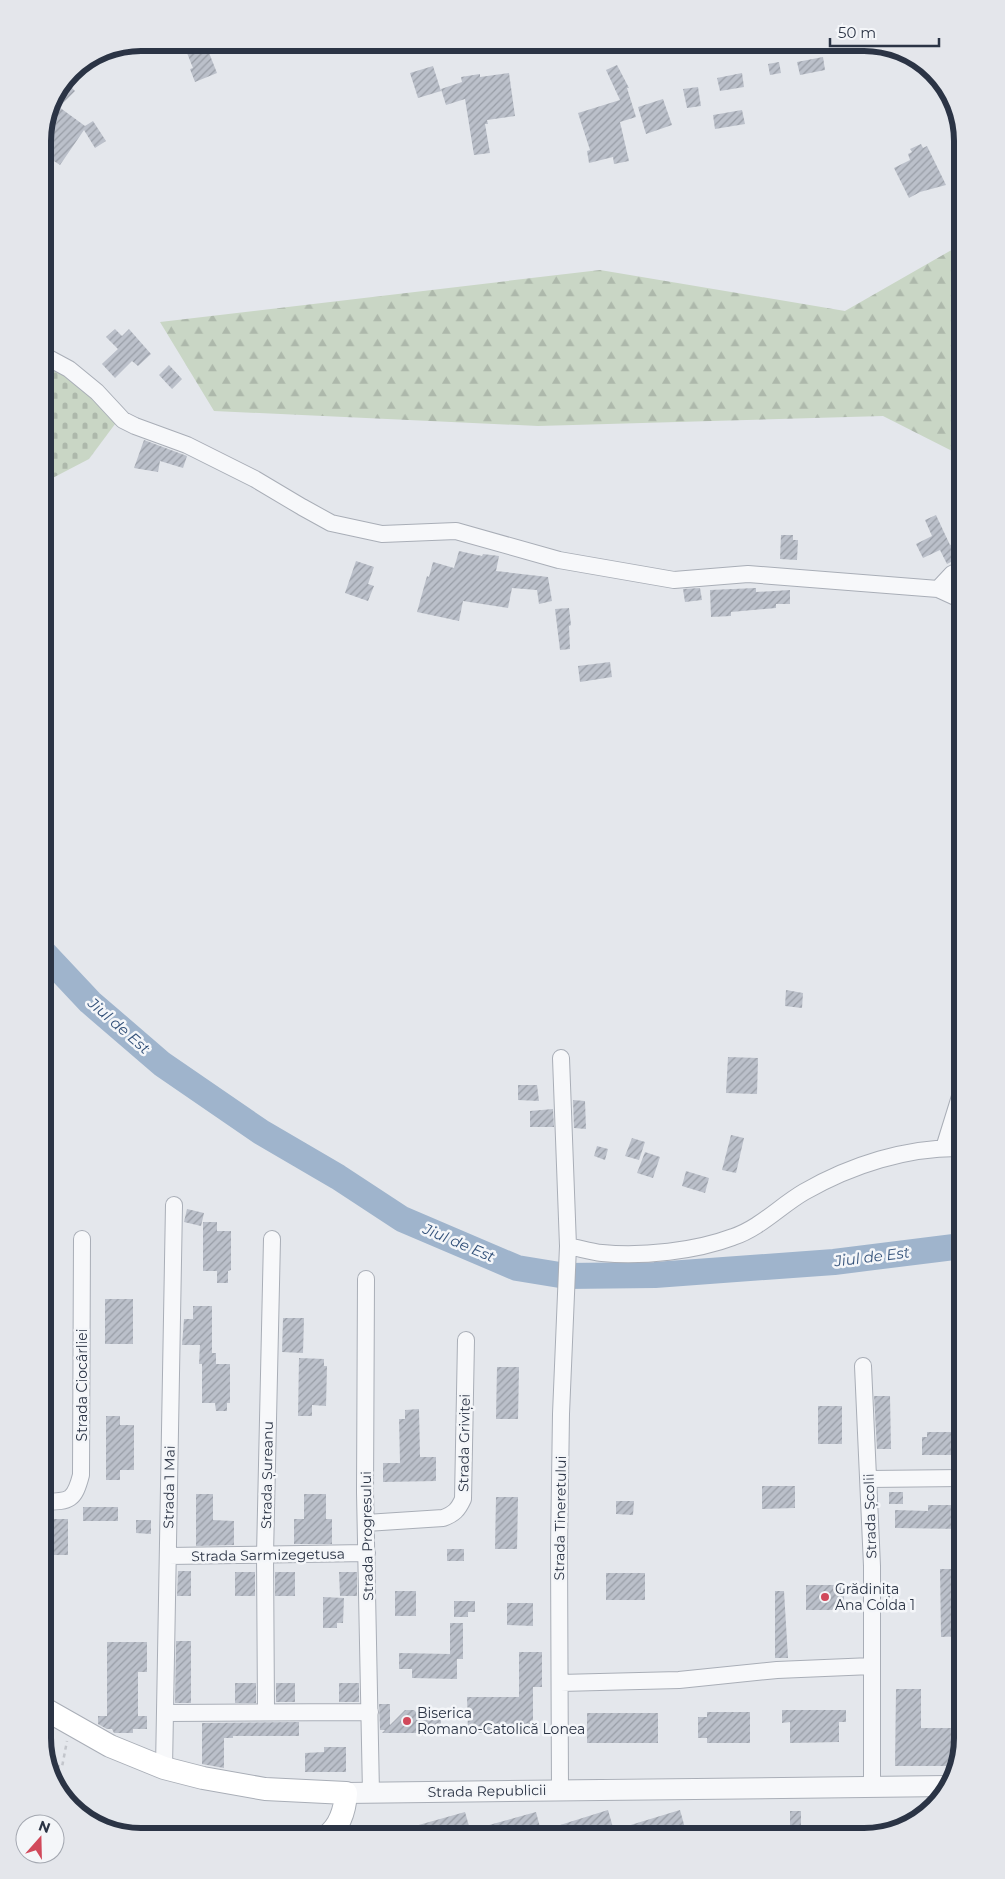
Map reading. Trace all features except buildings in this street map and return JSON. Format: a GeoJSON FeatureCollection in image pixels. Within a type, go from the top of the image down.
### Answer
{"type":"FeatureCollection","features":[{"type":"Feature","properties":{"kind":"main road","name":"Strada Republicii"},"geometry":{"type":"LineString","coordinates":[[51,1713],[110,1746],[164,1768],[203,1778],[257,1788],[346,1793]]}},
{"type":"Feature","properties":{"kind":"main road"},"geometry":{"type":"LineString","coordinates":[[334,1828],[340,1820],[346,1802],[346,1793]]}},
{"type":"Feature","properties":{"kind":"street"},"geometry":{"type":"LineString","coordinates":[[51,360],[70,369],[97,392],[123,420],[196,449],[255,479],[331,523],[382,534],[456,531],[558,560],[674,580],[748,574],[938,589],[954,596]]}},
{"type":"Feature","properties":{"kind":"street"},"geometry":{"type":"LineString","coordinates":[[938,589],[954,573]]}},
{"type":"Feature","properties":{"kind":"street","name":"Strada Tineretului"},"geometry":{"type":"LineString","coordinates":[[560,1058],[568,1251],[561,1414],[559,1538],[560,1790]]}},
{"type":"Feature","properties":{"kind":"street"},"geometry":{"type":"LineString","coordinates":[[944,1148],[954,1116]]}},
{"type":"Feature","properties":{"kind":"street"},"geometry":{"type":"LineString","coordinates":[[568,1251],[602,1253],[662,1252],[692,1248],[735,1237],[753,1228],[804,1192],[839,1173],[887,1157],[954,1148]]}},
{"type":"Feature","properties":{"kind":"street","name":"Strada 1 Mai"},"geometry":{"type":"LineString","coordinates":[[164,1768],[174,1205]]}},
{"type":"Feature","properties":{"kind":"street","name":"Strada Șureanu"},"geometry":{"type":"LineString","coordinates":[[266,1711],[265,1555],[272,1239]]}},
{"type":"Feature","properties":{"kind":"street","name":"Strada Ciocârliei"},"geometry":{"type":"LineString","coordinates":[[51,1502],[66,1501],[74,1496],[81,1475],[82,1240]]}},
{"type":"Feature","properties":{"kind":"street","name":"Strada Progresului"},"geometry":{"type":"LineString","coordinates":[[366,1279],[366,1523],[371,1793]]}},
{"type":"Feature","properties":{"kind":"street","name":"Strada Griviței"},"geometry":{"type":"LineString","coordinates":[[366,1523],[443,1518],[452,1515],[458,1509],[463,1499],[466,1340]]}},
{"type":"Feature","properties":{"kind":"street","name":"Strada Școlii"},"geometry":{"type":"LineString","coordinates":[[863,1366],[872,1566],[872,1786]]}},
{"type":"Feature","properties":{"kind":"street"},"geometry":{"type":"LineString","coordinates":[[869,1479],[954,1478]]}},
{"type":"Feature","properties":{"kind":"street","name":"Strada Sarmizegetusa"},"geometry":{"type":"LineString","coordinates":[[168,1556],[367,1553]]}},
{"type":"Feature","properties":{"kind":"street"},"geometry":{"type":"LineString","coordinates":[[560,1683],[679,1680],[768,1671],[872,1666]]}},
{"type":"Feature","properties":{"kind":"street"},"geometry":{"type":"LineString","coordinates":[[166,1713],[266,1711],[370,1712]]}},
{"type":"Feature","properties":{"kind":"street","name":"Strada Republicii"},"geometry":{"type":"LineString","coordinates":[[346,1793],[940,1786]]}},
{"type":"Feature","properties":{"kind":"path"},"geometry":{"type":"LineString","coordinates":[[56,1766],[62,1767],[67,1737]]}},
{"type":"Feature","properties":{"kind":"green space"},"geometry":{"type":"Polygon","coordinates":[[[954,249],[954,452],[883,416],[538,426],[214,411],[160,322],[600,270],[845,311],[954,249]]]}},
{"type":"Feature","properties":{"kind":"green space"},"geometry":{"type":"Polygon","coordinates":[[[51,367],[64,371],[118,420],[89,459],[51,479],[51,367]]]}},
{"type":"Feature","properties":{"kind":"waterway","name":"Jiul de Est"},"geometry":{"type":"LineString","coordinates":[[51,961],[90,1002],[162,1064],[261,1132],[338,1177],[402,1219],[517,1268],[566,1276],[655,1275],[834,1262],[954,1247]]}},
{"type":"Feature","properties":{"kind":"place","name":"Grădinița Ana Colda 1"},"geometry":{"type":"Point","coordinates":[825,1597]}},
{"type":"Feature","properties":{"kind":"place","name":"Biserica Romano-Catolică Lonea"},"geometry":{"type":"Point","coordinates":[407,1721]}}]}
